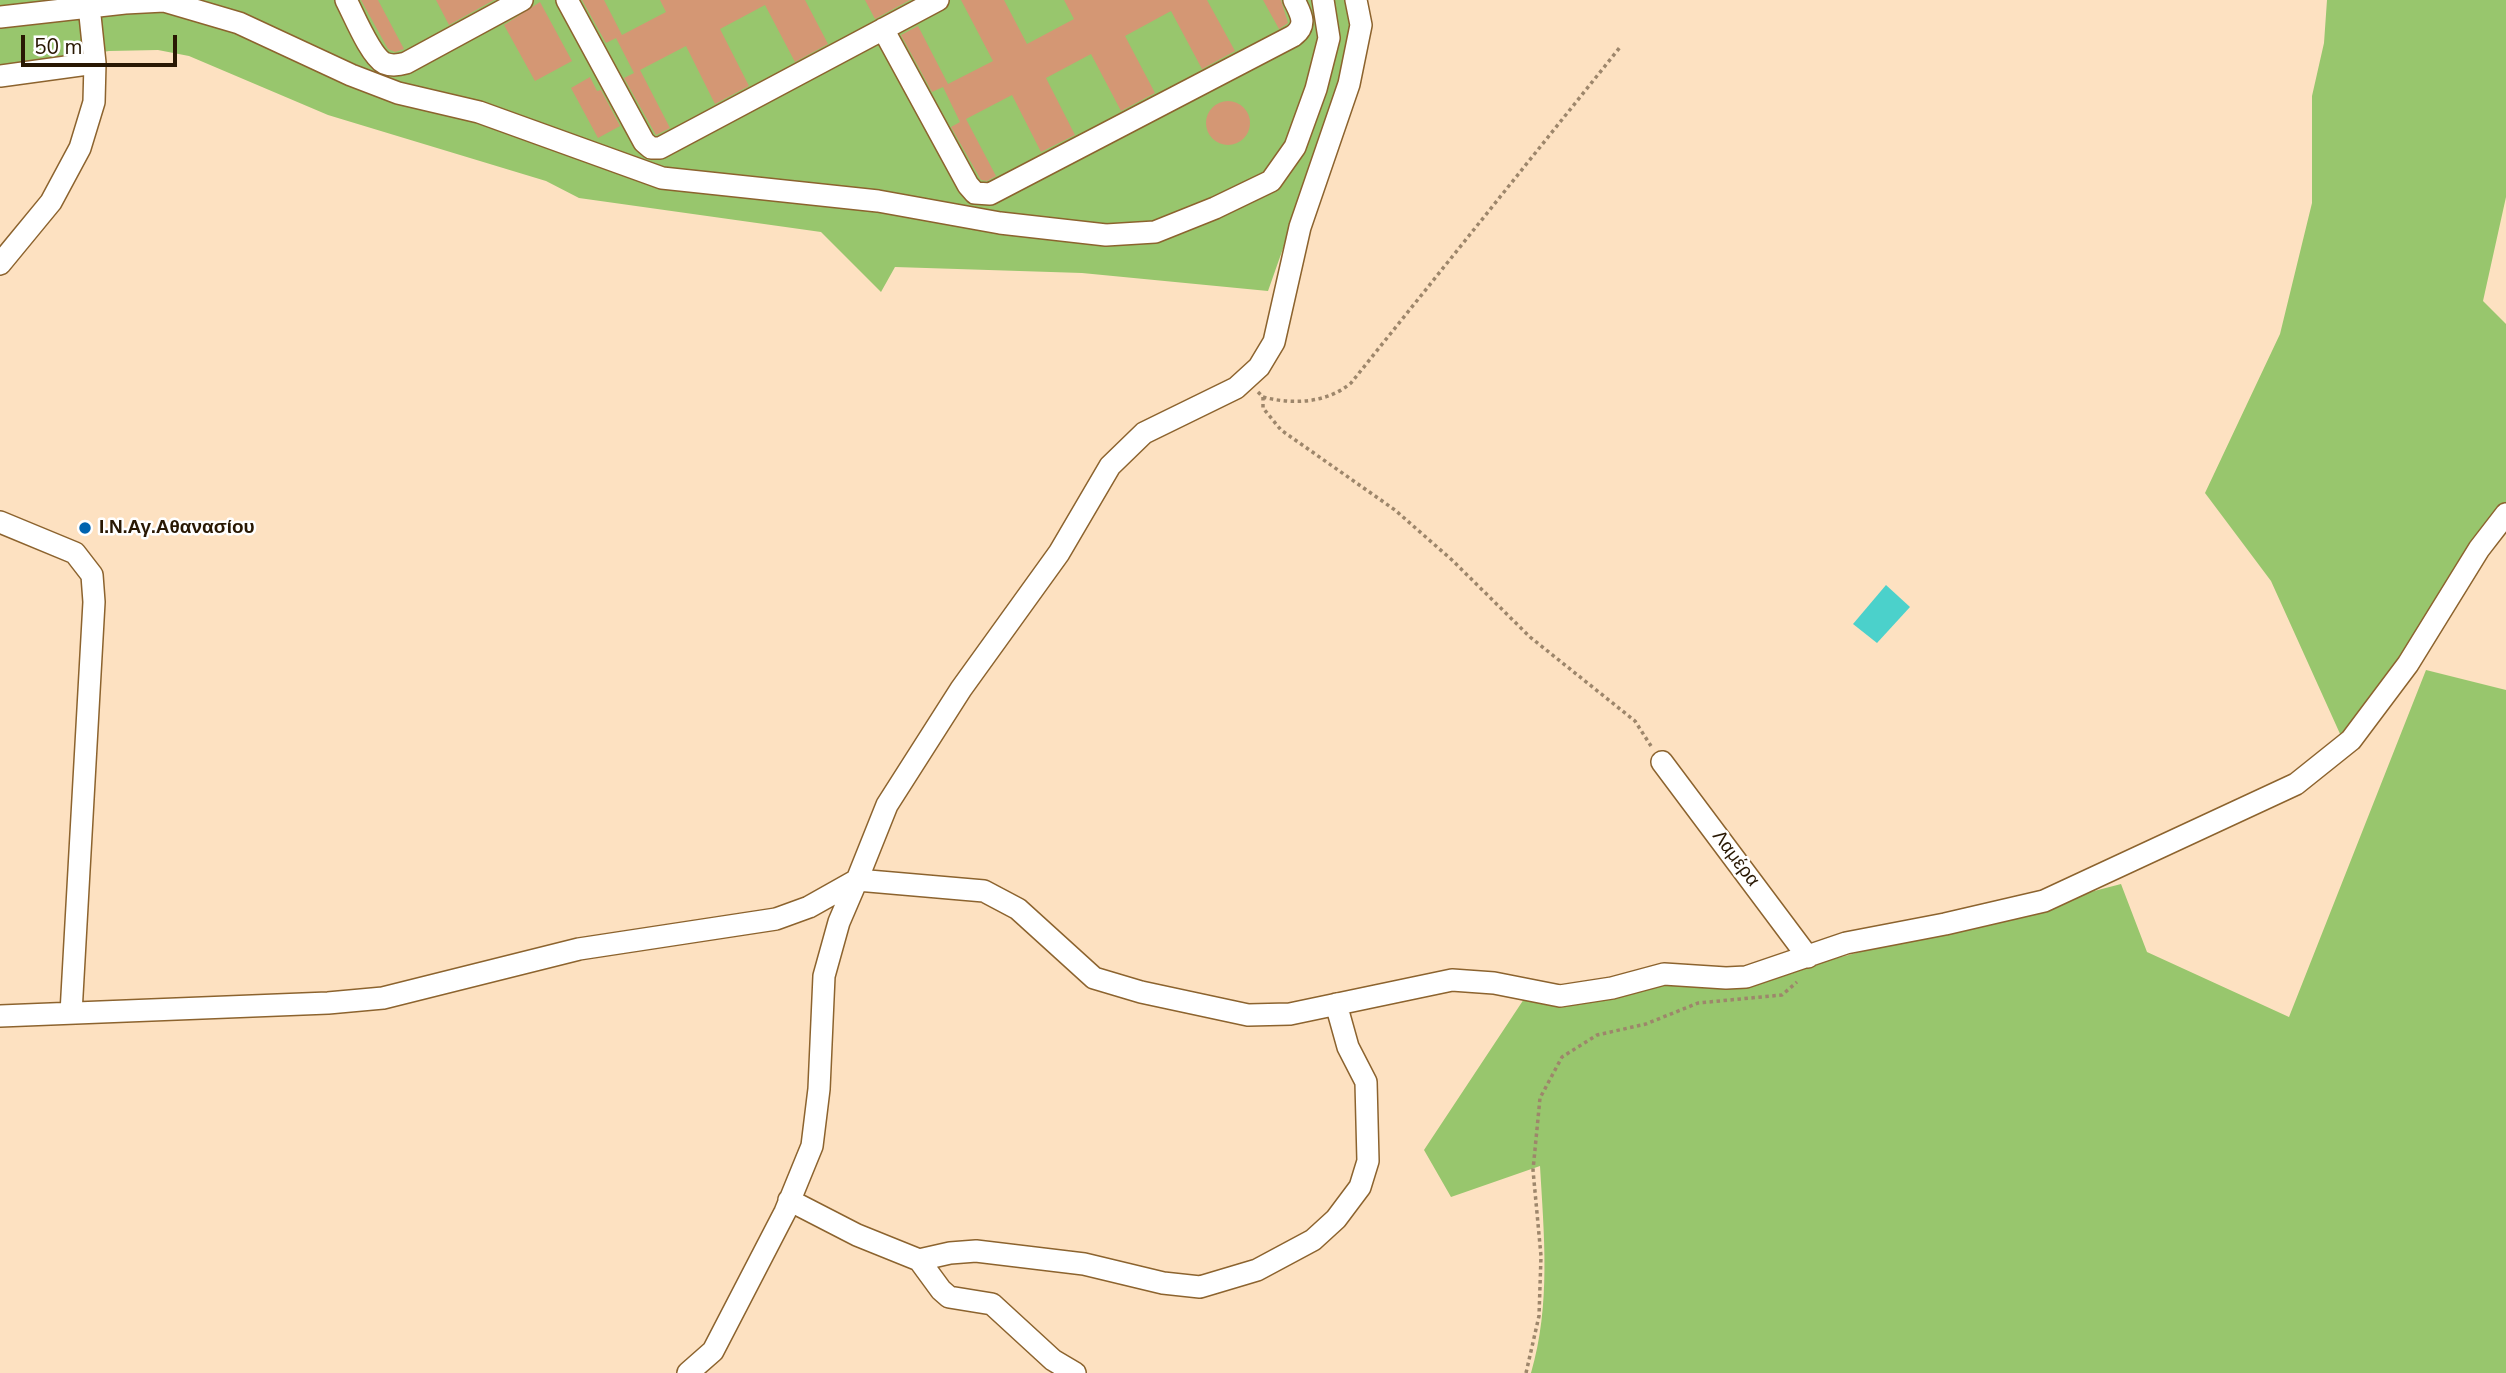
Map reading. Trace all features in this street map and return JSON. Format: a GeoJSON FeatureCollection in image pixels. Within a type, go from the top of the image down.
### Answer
{"type":"FeatureCollection","features":[{"type":"Feature","properties":{"kind":"street"},"geometry":{"type":"LineString","coordinates":[[2,11],[163,0],[239,23],[351,75],[398,93],[479,112],[662,178],[878,201],[1000,223],[1106,235],[1155,232],[1215,208],[1271,181],[1295,147],[1316,89],[1329,38],[1323,0]]}},
{"type":"Feature","properties":{"kind":"street"},"geometry":{"type":"LineString","coordinates":[[346,0],[377,57],[386,64],[397,65],[406,63],[522,0]]}},
{"type":"Feature","properties":{"kind":"street"},"geometry":{"type":"LineString","coordinates":[[567,0],[644,142],[651,148],[671,144],[938,0]]}},
{"type":"Feature","properties":{"kind":"street"},"geometry":{"type":"LineString","coordinates":[[883,29],[968,186],[975,193],[990,194],[1293,36],[1301,30],[1303,23],[1294,0]]}},
{"type":"Feature","properties":{"kind":"street"},"geometry":{"type":"LineString","coordinates":[[688,1373],[713,1351],[789,1200],[812,1146],[819,1089],[824,976],[839,922],[887,805],[961,689],[1059,553],[1110,466],[1144,433],[1237,388],[1259,367],[1274,342],[1300,227],[1349,84],[1361,25],[1356,0]]}},
{"type":"Feature","properties":{"kind":"street"},"geometry":{"type":"LineString","coordinates":[[0,264],[51,202],[80,148],[94,102],[95,63],[89,6]]}},
{"type":"Feature","properties":{"kind":"street"},"geometry":{"type":"LineString","coordinates":[[0,76],[95,63]]}},
{"type":"Feature","properties":{"kind":"street"},"geometry":{"type":"LineString","coordinates":[[0,1016],[327,1003],[383,998],[579,949],[776,919],[809,907],[857,880],[984,891],[1018,909],[1094,978],[1142,992],[1248,1014],[1290,1014],[1452,980],[1494,983],[1541,994],[1569,995],[1612,988],[1664,974],[1746,977],[1846,943],[2045,901],[2296,785],[2351,740],[2408,664],[2479,549],[2506,513]]}},
{"type":"Feature","properties":{"kind":"street"},"geometry":{"type":"LineString","coordinates":[[0,522],[75,553],[92,575],[94,602],[71,1013]]}},
{"type":"Feature","properties":{"kind":"street","name":"Λαμέρα"},"geometry":{"type":"LineString","coordinates":[[1662,762],[1808,957]]}},
{"type":"Feature","properties":{"kind":"street"},"geometry":{"type":"LineString","coordinates":[[919,1260],[976,1251],[1084,1264],[1163,1283],[1200,1287],[1257,1270],[1313,1240],[1336,1219],[1360,1187],[1368,1161],[1366,1082],[1348,1046],[1336,1004]]}},
{"type":"Feature","properties":{"kind":"street"},"geometry":{"type":"LineString","coordinates":[[789,1200],[857,1235],[919,1260],[949,1297],[992,1304],[1053,1360],[1075,1373]]}},
{"type":"Feature","properties":{"kind":"path"},"geometry":{"type":"LineString","coordinates":[[1245,380],[1264,397],[1281,402],[1304,401],[1338,394],[1351,383],[1621,46]]}},
{"type":"Feature","properties":{"kind":"path"},"geometry":{"type":"LineString","coordinates":[[1264,397],[1263,408],[1281,430],[1395,510],[1530,637],[1635,721],[1662,762]]}},
{"type":"Feature","properties":{"kind":"path"},"geometry":{"type":"LineString","coordinates":[[1526,1373],[1539,1317],[1541,1256],[1533,1170],[1540,1098],[1562,1057],[1597,1035],[1646,1024],[1698,1003],[1783,995],[1801,978],[1808,957]]}},
{"type":"Feature","properties":{"kind":"green space"},"geometry":{"type":"Polygon","coordinates":[[[0,0],[1349,0],[1352,53],[1268,291],[1082,273],[895,267],[881,292],[821,232],[579,198],[546,181],[328,115],[189,56],[158,50],[109,51],[0,67],[0,0]]]}},
{"type":"Feature","properties":{"kind":"green space"},"geometry":{"type":"Polygon","coordinates":[[[2327,0],[2506,0],[2506,197],[2483,301],[2506,324],[2506,503],[2476,539],[2414,638],[2341,736],[2271,581],[2205,493],[2280,334],[2312,203],[2312,96],[2324,43],[2327,0]]]}},
{"type":"Feature","properties":{"kind":"green space"},"geometry":{"type":"Polygon","coordinates":[[[2426,670],[2506,690],[2506,1373],[1531,1373],[1544,1296],[1540,1166],[1451,1197],[1424,1150],[1524,999],[1645,983],[1772,975],[2121,884],[2147,952],[2289,1017],[2426,670]]]}},
{"type":"Feature","properties":{"kind":"water"},"geometry":{"type":"Polygon","coordinates":[[[1886,585],[1910,607],[1877,643],[1853,624],[1886,585]]]}},
{"type":"Feature","properties":{"kind":"building"},"geometry":{"type":"Polygon","coordinates":[[[361,0],[378,0],[404,49],[395,52],[388,49],[361,0]]]}},
{"type":"Feature","properties":{"kind":"building"},"geometry":{"type":"Polygon","coordinates":[[[436,0],[494,0],[449,25],[436,0]]]}},
{"type":"Feature","properties":{"kind":"building"},"geometry":{"type":"Polygon","coordinates":[[[582,0],[604,0],[622,35],[666,12],[660,0],[805,0],[828,44],[795,62],[765,5],[720,29],[749,86],[715,104],[686,46],[640,70],[670,128],[656,135],[624,78],[634,73],[616,38],[606,43],[582,0]]]}},
{"type":"Feature","properties":{"kind":"building"},"geometry":{"type":"Polygon","coordinates":[[[865,0],[910,0],[875,19],[865,0]]]}},
{"type":"Feature","properties":{"kind":"building"},"geometry":{"type":"Polygon","coordinates":[[[961,0],[1004,0],[1027,44],[1074,19],[1064,0],[1207,0],[1235,51],[1202,69],[1171,11],[1125,36],[1155,93],[1121,111],[1091,54],[1046,78],[1075,135],[1041,152],[1012,95],[966,119],[996,176],[987,181],[981,180],[951,127],[960,122],[943,87],[932,92],[901,35],[918,26],[948,84],[993,61],[961,0]]]}},
{"type":"Feature","properties":{"kind":"building"},"geometry":{"type":"Polygon","coordinates":[[[1263,0],[1281,0],[1288,23],[1279,29],[1263,0]]]}},
{"type":"Feature","properties":{"kind":"building"},"geometry":{"type":"Polygon","coordinates":[[[540,2],[572,61],[535,81],[504,25],[540,2]]]}},
{"type":"Feature","properties":{"kind":"building"},"geometry":{"type":"Polygon","coordinates":[[[590,77],[597,91],[601,90],[620,126],[598,138],[571,88],[590,77]]]}},
{"type":"Feature","properties":{"kind":"building"},"geometry":{"type":"Polygon","coordinates":[[[1228,101],[1243,108],[1250,123],[1243,138],[1228,145],[1213,138],[1206,123],[1213,108],[1228,101]]]}},
{"type":"Feature","properties":{"kind":"place","name":"Ι.Ν.Αγ.Αθανασίου"},"geometry":{"type":"Point","coordinates":[85,528]}}]}
